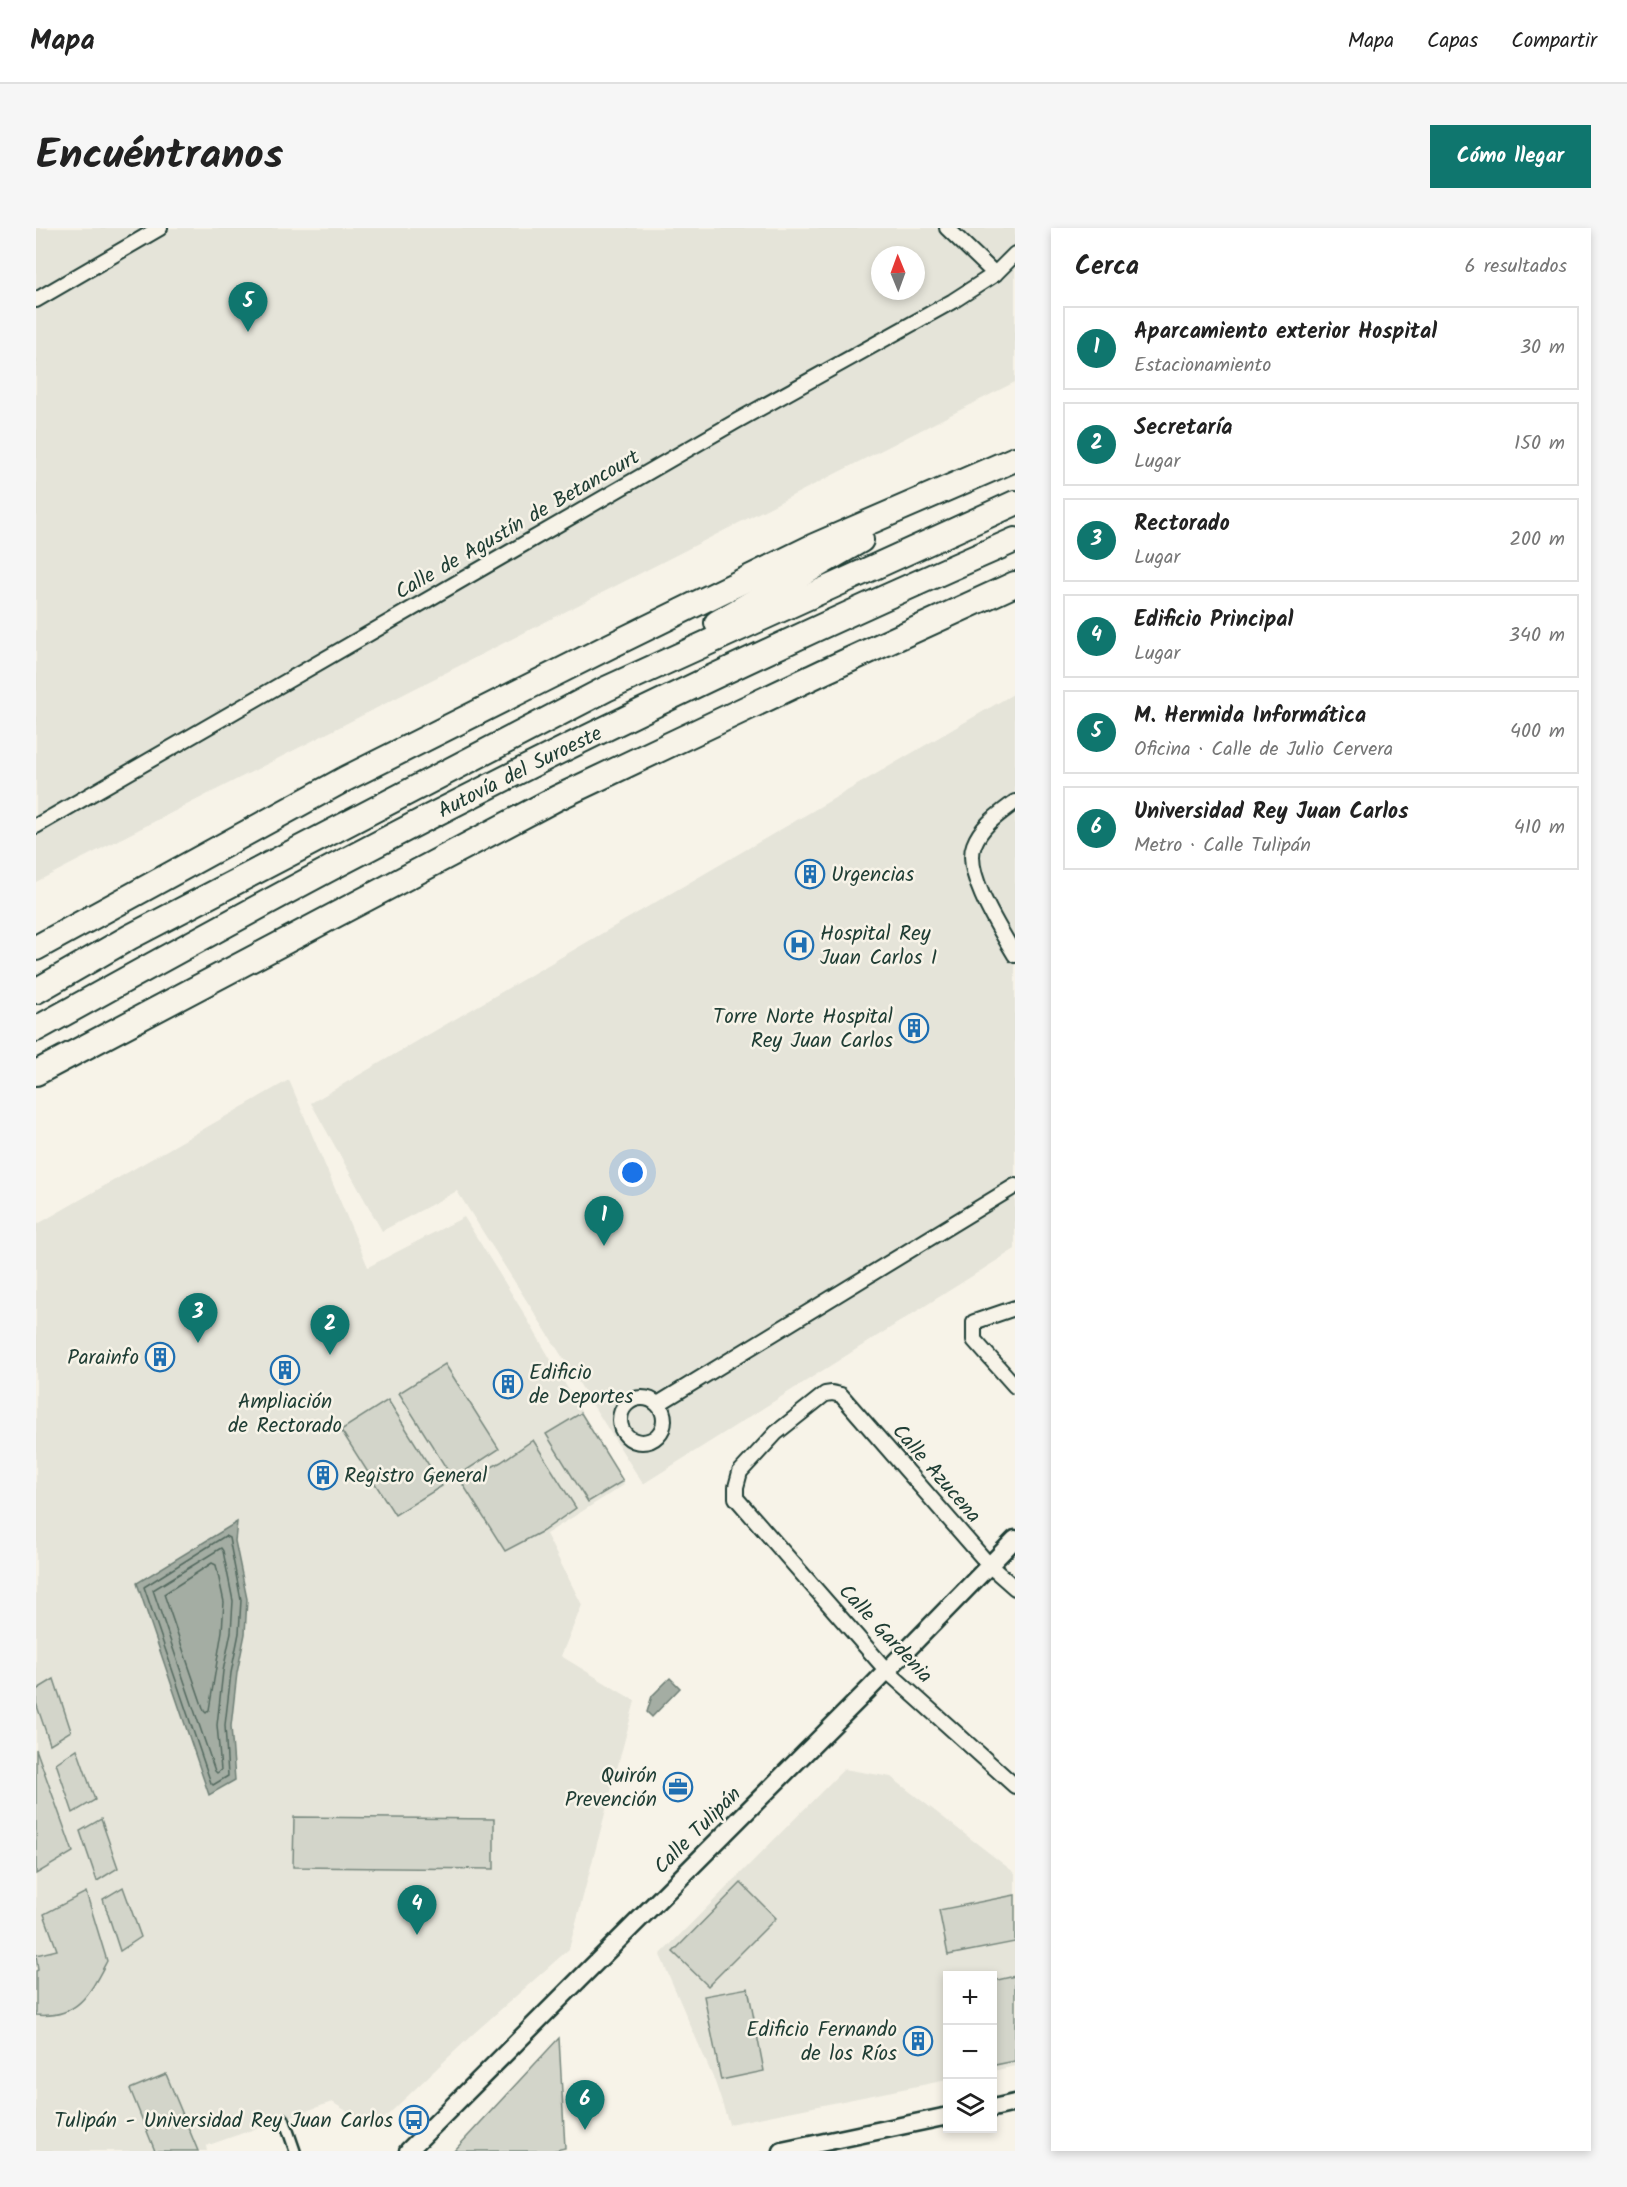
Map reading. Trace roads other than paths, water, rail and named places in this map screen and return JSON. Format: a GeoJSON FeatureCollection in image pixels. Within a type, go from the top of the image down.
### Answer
{"type":"FeatureCollection","features":[{"type":"Feature","properties":{"kind":"highway"},"geometry":{"type":"LineString","coordinates":[[814,546],[921,485],[1015,441]]}},
{"type":"Feature","properties":{"kind":"highway"},"geometry":{"type":"LineString","coordinates":[[36,948],[345,778],[608,646],[814,546],[1015,459]]}},
{"type":"Feature","properties":{"kind":"highway"},"geometry":{"type":"LineString","coordinates":[[606,689],[957,485]]}},
{"type":"Feature","properties":{"kind":"highway","name":"Autovía del Suroeste"},"geometry":{"type":"LineString","coordinates":[[36,991],[130,937],[606,689],[1015,503]]}},
{"type":"Feature","properties":{"kind":"highway","name":"Autovía del Suroeste"},"geometry":{"type":"LineString","coordinates":[[36,1029],[336,865],[535,764],[836,618],[1015,540]]}},
{"type":"Feature","properties":{"kind":"highway"},"geometry":{"type":"LineString","coordinates":[[36,1073],[557,798],[823,672],[1015,585]]}},
{"type":"Feature","properties":{"kind":"street"},"geometry":{"type":"LineString","coordinates":[[36,300],[160,228]]}},
{"type":"Feature","properties":{"kind":"street"},"geometry":{"type":"LineString","coordinates":[[947,228],[995,274]]}},
{"type":"Feature","properties":{"kind":"street","name":"Calle de Agustín de Betancourt"},"geometry":{"type":"LineString","coordinates":[[36,826],[735,422],[953,301],[995,274],[1015,254]]}},
{"type":"Feature","properties":{"kind":"street"},"geometry":{"type":"LineString","coordinates":[[1015,802],[994,818],[981,832],[973,847],[972,860],[980,888],[999,929],[1015,955]]}},
{"type":"Feature","properties":{"kind":"street"},"geometry":{"type":"LineString","coordinates":[[658,1404],[1015,1186]]}},
{"type":"Feature","properties":{"kind":"street"},"geometry":{"type":"LineString","coordinates":[[1015,1308],[974,1322],[974,1340],[1015,1386]]}},
{"type":"Feature","properties":{"kind":"street","name":"Calle Azucena"},"geometry":{"type":"LineString","coordinates":[[736,1498],[740,1472],[776,1433],[825,1394],[841,1395],[990,1566],[1015,1588]]}},
{"type":"Feature","properties":{"kind":"street","name":"Calle Gardenia"},"geometry":{"type":"LineString","coordinates":[[736,1498],[887,1671],[1015,1786]]}},
{"type":"Feature","properties":{"kind":"street","name":"Calle Tulipán"},"geometry":{"type":"LineString","coordinates":[[408,2151],[887,1671],[1015,1539]]}},
{"type":"Feature","properties":{"kind":"street"},"geometry":{"type":"LineString","coordinates":[[997,2107],[1015,2103]]}},
{"type":"Feature","properties":{"kind":"street"},"geometry":{"type":"LineString","coordinates":[[782,2151],[943,2117]]}},
{"type":"Feature","properties":{"kind":"street"},"geometry":{"type":"LineString","coordinates":[[284,2119],[295,2151]]}},
{"type":"Feature","properties":{"kind":"water"},"geometry":{"type":"Polygon","coordinates":[[[237,1522],[235,1541],[247,1599],[245,1634],[237,1673],[231,1726],[235,1780],[209,1795],[137,1583],[237,1522]]]}},
{"type":"Feature","properties":{"kind":"water"},"geometry":{"type":"Polygon","coordinates":[[[670,1678],[680,1688],[652,1717],[647,1712],[652,1696],[670,1678]]]}},
{"type":"Feature","properties":{"kind":"place","name":"M. Hermida Informática"},"geometry":{"type":"Point","coordinates":[248,332]}},
{"type":"Feature","properties":{"kind":"place","name":"Urgencias"},"geometry":{"type":"Point","coordinates":[810,874]}},
{"type":"Feature","properties":{"kind":"place","name":"Hospital Rey Juan Carlos I"},"geometry":{"type":"Point","coordinates":[799,945]}},
{"type":"Feature","properties":{"kind":"place","name":"Torre Norte Hospital Rey Juan Carlos"},"geometry":{"type":"Point","coordinates":[914,1028]}},
{"type":"Feature","properties":{"kind":"place","name":"Aparcamiento exterior Hospital"},"geometry":{"type":"Point","coordinates":[604,1246]}},
{"type":"Feature","properties":{"kind":"place","name":"Rectorado"},"geometry":{"type":"Point","coordinates":[198,1343]}},
{"type":"Feature","properties":{"kind":"place","name":"Secretaría"},"geometry":{"type":"Point","coordinates":[330,1355]}},
{"type":"Feature","properties":{"kind":"place","name":"Parainfo"},"geometry":{"type":"Point","coordinates":[160,1357]}},
{"type":"Feature","properties":{"kind":"place","name":"Ampliación de Rectorado"},"geometry":{"type":"Point","coordinates":[285,1370]}},
{"type":"Feature","properties":{"kind":"place","name":"Edificio de Deportes"},"geometry":{"type":"Point","coordinates":[508,1384]}},
{"type":"Feature","properties":{"kind":"place","name":"Registro General"},"geometry":{"type":"Point","coordinates":[323,1475]}},
{"type":"Feature","properties":{"kind":"place","name":"Quirón Prevención"},"geometry":{"type":"Point","coordinates":[678,1787]}},
{"type":"Feature","properties":{"kind":"place","name":"Edificio Principal"},"geometry":{"type":"Point","coordinates":[417,1935]}},
{"type":"Feature","properties":{"kind":"place","name":"Edificio Fernando de los Ríos"},"geometry":{"type":"Point","coordinates":[918,2041]}},
{"type":"Feature","properties":{"kind":"place","name":"Tulipán - Universidad Rey Juan Carlos"},"geometry":{"type":"Point","coordinates":[414,2120]}},
{"type":"Feature","properties":{"kind":"place","name":"Universidad Rey Juan Carlos"},"geometry":{"type":"Point","coordinates":[585,2130]}}]}
